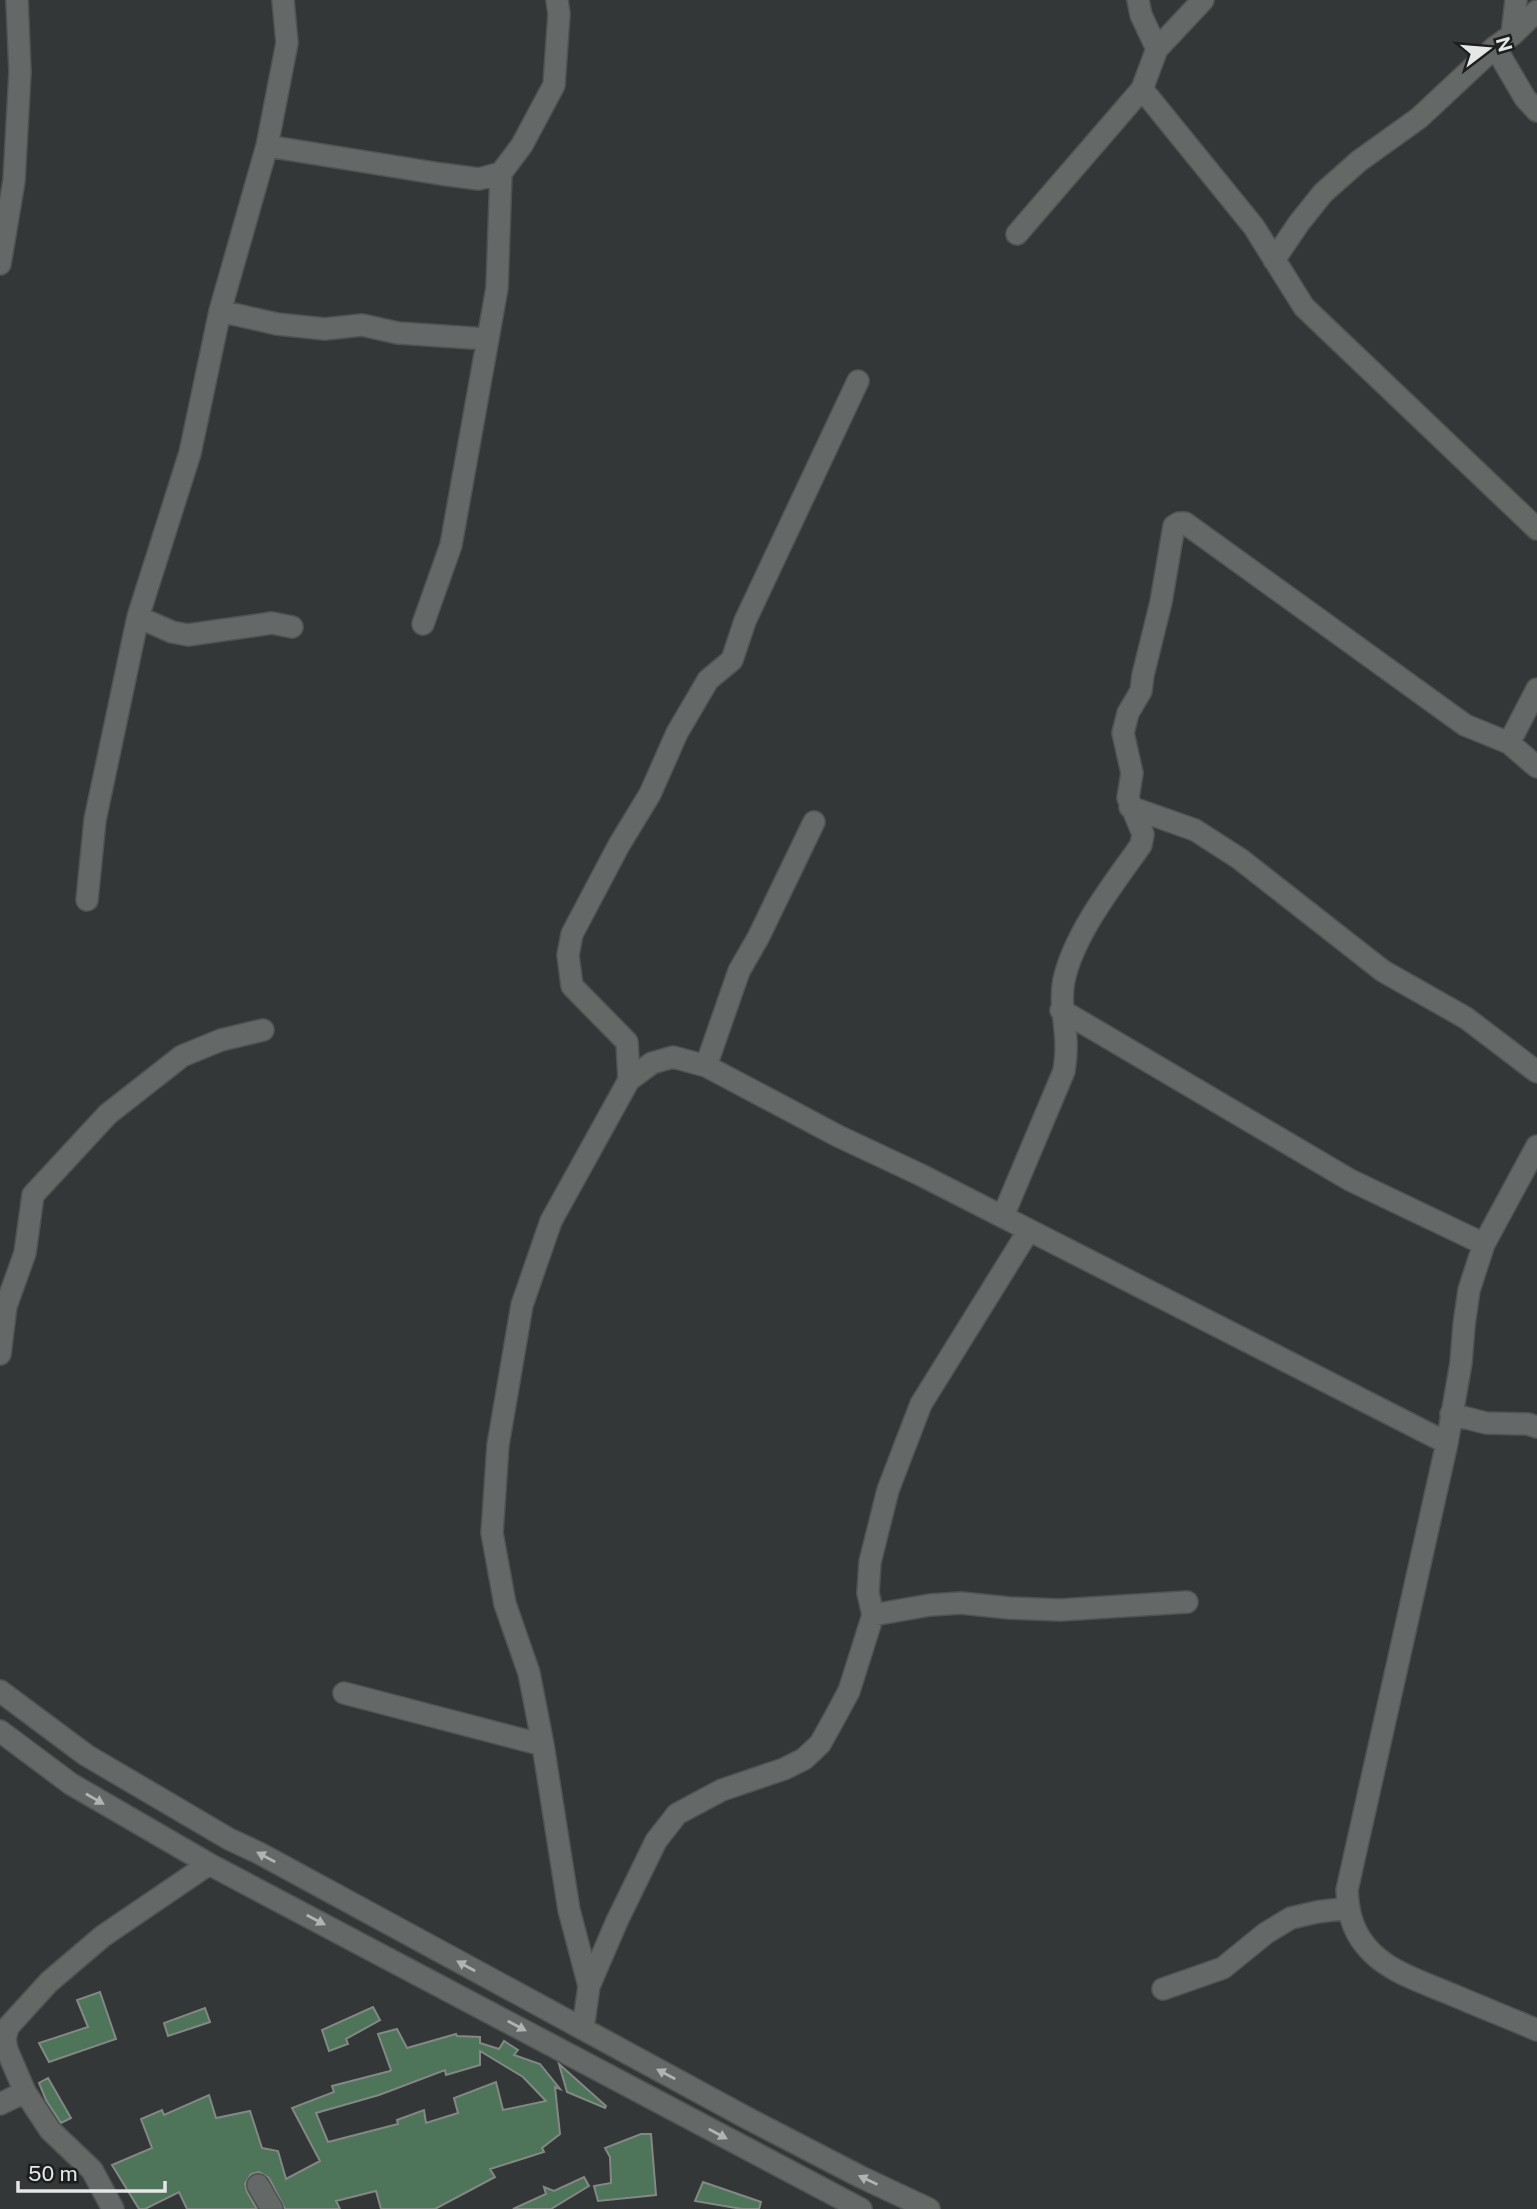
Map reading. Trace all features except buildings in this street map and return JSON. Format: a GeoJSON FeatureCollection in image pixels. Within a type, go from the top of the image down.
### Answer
{"type":"FeatureCollection","features":[{"type":"Feature","properties":{"kind":"street"},"geometry":{"type":"LineString","coordinates":[[0,264],[14,181],[8,160],[20,72],[17,0]]}},
{"type":"Feature","properties":{"kind":"street"},"geometry":{"type":"LineString","coordinates":[[87,900],[95,820],[138,617],[190,453],[220,311],[267,146],[286,43],[283,0]]}},
{"type":"Feature","properties":{"kind":"street"},"geometry":{"type":"LineString","coordinates":[[423,624],[451,545],[497,288],[501,173],[522,145],[554,85],[559,14],[557,0]]}},
{"type":"Feature","properties":{"kind":"street"},"geometry":{"type":"LineString","coordinates":[[1138,0],[1141,16],[1157,49]]}},
{"type":"Feature","properties":{"kind":"street"},"geometry":{"type":"LineString","coordinates":[[1017,234],[1142,89],[1157,49],[1203,0]]}},
{"type":"Feature","properties":{"kind":"street"},"geometry":{"type":"LineString","coordinates":[[1517,0],[1503,41],[1525,98],[1537,111]]}},
{"type":"Feature","properties":{"kind":"street"},"geometry":{"type":"LineString","coordinates":[[1274,260],[1323,193],[1359,161],[1419,118],[1537,12]]}},
{"type":"Feature","properties":{"kind":"street"},"geometry":{"type":"LineString","coordinates":[[1142,89],[1254,227],[1304,307],[1537,529]]}},
{"type":"Feature","properties":{"kind":"street"},"geometry":{"type":"LineString","coordinates":[[267,146],[453,176],[479,179],[501,173]]}},
{"type":"Feature","properties":{"kind":"street"},"geometry":{"type":"LineString","coordinates":[[220,311],[277,324],[313,328],[362,325],[398,333],[487,340]]}},
{"type":"Feature","properties":{"kind":"street"},"geometry":{"type":"LineString","coordinates":[[629,1080],[626,1042],[572,986],[568,955],[572,934],[619,845],[650,794],[683,722],[708,680],[732,660],[746,621],[858,382]]}},
{"type":"Feature","properties":{"kind":"street"},"geometry":{"type":"LineString","coordinates":[[1003,1216],[1064,1071],[1067,1049],[1061,1010],[1064,980],[1072,956],[1089,922],[1141,845],[1143,834],[1130,807],[1128,792],[1132,773],[1123,733],[1128,713],[1141,691],[1161,602],[1174,526],[1185,523],[1465,725],[1509,743],[1537,767]]}},
{"type":"Feature","properties":{"kind":"street"},"geometry":{"type":"LineString","coordinates":[[138,617],[172,632],[188,635],[272,623],[292,627]]}},
{"type":"Feature","properties":{"kind":"street"},"geometry":{"type":"LineString","coordinates":[[1509,743],[1537,689]]}},
{"type":"Feature","properties":{"kind":"street"},"geometry":{"type":"LineString","coordinates":[[1130,807],[1195,830],[1240,859],[1383,971],[1466,1018],[1537,1072]]}},
{"type":"Feature","properties":{"kind":"street"},"geometry":{"type":"LineString","coordinates":[[706,1066],[739,971],[758,938],[814,822]]}},
{"type":"Feature","properties":{"kind":"street"},"geometry":{"type":"LineString","coordinates":[[1061,1010],[1350,1180],[1484,1244]]}},
{"type":"Feature","properties":{"kind":"street"},"geometry":{"type":"LineString","coordinates":[[0,1354],[6,1306],[24,1253],[33,1195],[108,1114],[182,1056],[221,1040],[264,1030]]}},
{"type":"Feature","properties":{"kind":"street"},"geometry":{"type":"LineString","coordinates":[[589,1986],[569,1909],[530,1673],[505,1604],[492,1534],[498,1446],[522,1305],[551,1221],[629,1080],[652,1063],[673,1056],[706,1066],[838,1136],[1003,1216],[1447,1443]]}},
{"type":"Feature","properties":{"kind":"street"},"geometry":{"type":"LineString","coordinates":[[1537,1146],[1484,1244],[1469,1290],[1461,1363],[1447,1443],[1347,1890],[1348,1908],[1354,1929],[1378,1959],[1403,1974],[1537,2030]]}},
{"type":"Feature","properties":{"kind":"street"},"geometry":{"type":"LineString","coordinates":[[583,2029],[589,1986],[656,1841],[677,1814],[722,1790],[794,1764],[804,1759],[820,1744],[849,1691],[873,1615],[868,1593],[870,1562],[888,1490],[921,1404],[1029,1230]]}},
{"type":"Feature","properties":{"kind":"street"},"geometry":{"type":"LineString","coordinates":[[1451,1414],[1486,1423],[1528,1424],[1537,1427]]}},
{"type":"Feature","properties":{"kind":"street"},"geometry":{"type":"LineString","coordinates":[[873,1615],[930,1605],[961,1603],[1060,1610],[1187,1602]]}},
{"type":"Feature","properties":{"kind":"street"},"geometry":{"type":"LineString","coordinates":[[0,1690],[86,1755],[229,1839],[747,2118],[860,2177],[929,2209]]}},
{"type":"Feature","properties":{"kind":"street"},"geometry":{"type":"LineString","coordinates":[[344,1693],[543,1745]]}},
{"type":"Feature","properties":{"kind":"street"},"geometry":{"type":"LineString","coordinates":[[0,1731],[71,1784],[209,1864],[850,2207]]}},
{"type":"Feature","properties":{"kind":"street"},"geometry":{"type":"LineString","coordinates":[[71,1784],[86,1755]]}},
{"type":"Feature","properties":{"kind":"street"},"geometry":{"type":"LineString","coordinates":[[113,2209],[92,2170],[50,2130],[25,2092],[7,2050],[5,2039],[8,2027],[49,1982],[103,1936],[209,1864]]}},
{"type":"Feature","properties":{"kind":"street"},"geometry":{"type":"LineString","coordinates":[[1163,1989],[1223,1968],[1266,1933],[1291,1919],[1348,1908]]}},
{"type":"Feature","properties":{"kind":"street"},"geometry":{"type":"LineString","coordinates":[[0,2104],[25,2092]]}},
{"type":"Feature","properties":{"kind":"street"},"geometry":{"type":"LineString","coordinates":[[258,2185],[272,2209]]}}]}
